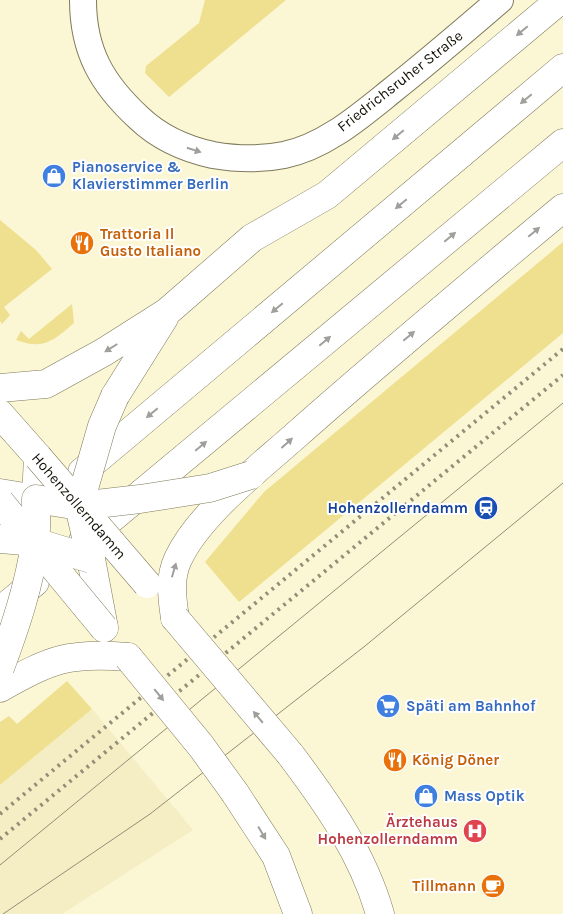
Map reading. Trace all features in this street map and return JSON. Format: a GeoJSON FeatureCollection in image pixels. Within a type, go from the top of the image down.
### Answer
{"type":"FeatureCollection","features":[{"type":"Feature","properties":{"kind":"main road"},"geometry":{"type":"LineString","coordinates":[[0,388],[46,384],[104,352],[167,312],[252,238],[327,195],[560,0]]}},
{"type":"Feature","properties":{"kind":"main road"},"geometry":{"type":"LineString","coordinates":[[0,540],[563,68]]}},
{"type":"Feature","properties":{"kind":"main road"},"geometry":{"type":"LineString","coordinates":[[0,611],[563,143]]}},
{"type":"Feature","properties":{"kind":"main road"},"geometry":{"type":"LineString","coordinates":[[175,618],[172,577],[182,551],[208,518],[251,475],[388,354],[563,208]]}},
{"type":"Feature","properties":{"kind":"main road"},"geometry":{"type":"LineString","coordinates":[[104,628],[79,506],[102,426],[115,396],[167,312]]}},
{"type":"Feature","properties":{"kind":"main road","name":"Hohenzollerndamm"},"geometry":{"type":"LineString","coordinates":[[0,414],[147,584],[290,754],[337,818],[360,863],[380,914]]}},
{"type":"Feature","properties":{"kind":"main road"},"geometry":{"type":"LineString","coordinates":[[0,668],[19,613],[35,542],[38,457]]}},
{"type":"Feature","properties":{"kind":"main road"},"geometry":{"type":"LineString","coordinates":[[0,493],[79,506],[178,494],[210,488],[251,475]]}},
{"type":"Feature","properties":{"kind":"main road"},"geometry":{"type":"LineString","coordinates":[[0,502],[35,542],[200,746],[235,793],[276,856],[298,914]]}},
{"type":"Feature","properties":{"kind":"main road"},"geometry":{"type":"LineString","coordinates":[[0,540],[35,542],[91,559],[147,584]]}},
{"type":"Feature","properties":{"kind":"main road"},"geometry":{"type":"LineString","coordinates":[[0,688],[34,669],[65,657],[95,654],[128,657]]}},
{"type":"Feature","properties":{"kind":"street","name":"Friedrichsruher Straße"},"geometry":{"type":"LineString","coordinates":[[83,0],[83,25],[91,52],[104,78],[122,103],[150,129],[176,144],[231,158],[284,155],[309,147],[335,133],[364,112],[500,0]]}},
{"type":"Feature","properties":{"kind":"shaded area"},"geometry":{"type":"Polygon","coordinates":[[[205,0],[286,0],[169,97],[145,73],[146,66],[199,23],[205,0]]]}},
{"type":"Feature","properties":{"kind":"shaded area"},"geometry":{"type":"Polygon","coordinates":[[[0,220],[36,250],[52,269],[4,307],[10,315],[2,324],[0,321],[0,220]]]}},
{"type":"Feature","properties":{"kind":"shaded area"},"geometry":{"type":"Polygon","coordinates":[[[563,242],[563,333],[239,602],[205,562],[264,492],[563,242]]]}},
{"type":"Feature","properties":{"kind":"shaded area"},"geometry":{"type":"Polygon","coordinates":[[[72,304],[74,323],[54,339],[41,344],[16,340],[21,331],[29,339],[72,304]]]}},
{"type":"Feature","properties":{"kind":"shaded area"},"geometry":{"type":"Polygon","coordinates":[[[67,681],[92,709],[0,785],[0,722],[9,716],[17,724],[67,681]]]}},
{"type":"Feature","properties":{"kind":"shaded area"},"geometry":{"type":"Polygon","coordinates":[[[92,709],[193,830],[62,914],[0,914],[0,785],[92,709]]]}},
{"type":"Feature","properties":{"kind":"tram line"},"geometry":{"type":"LineString","coordinates":[[0,865],[563,403]]}},
{"type":"Feature","properties":{"kind":"tram line"},"geometry":{"type":"LineString","coordinates":[[3,914],[150,814],[365,646],[563,483]]}},
{"type":"Feature","properties":{"kind":"railway"},"geometry":{"type":"LineString","coordinates":[[0,814],[563,349]]}},
{"type":"Feature","properties":{"kind":"railway"},"geometry":{"type":"LineString","coordinates":[[0,839],[563,375]]}},
{"type":"Feature","properties":{"kind":"place","name":"Pianoservice & Klavierstimmer Berlin"},"geometry":{"type":"Point","coordinates":[54,176]}},
{"type":"Feature","properties":{"kind":"place","name":"Trattoria Il Gusto Italiano"},"geometry":{"type":"Point","coordinates":[82,243]}},
{"type":"Feature","properties":{"kind":"place","name":"Hohenzollerndamm"},"geometry":{"type":"Point","coordinates":[486,508]}},
{"type":"Feature","properties":{"kind":"place","name":"Späti am Bahnhof"},"geometry":{"type":"Point","coordinates":[388,706]}},
{"type":"Feature","properties":{"kind":"place","name":"König Döner"},"geometry":{"type":"Point","coordinates":[395,760]}},
{"type":"Feature","properties":{"kind":"place","name":"Mass Optik"},"geometry":{"type":"Point","coordinates":[426,796]}},
{"type":"Feature","properties":{"kind":"place","name":"Ärztehaus Hohenzollerndamm"},"geometry":{"type":"Point","coordinates":[475,831]}},
{"type":"Feature","properties":{"kind":"place","name":"Tillmann"},"geometry":{"type":"Point","coordinates":[493,886]}}]}
